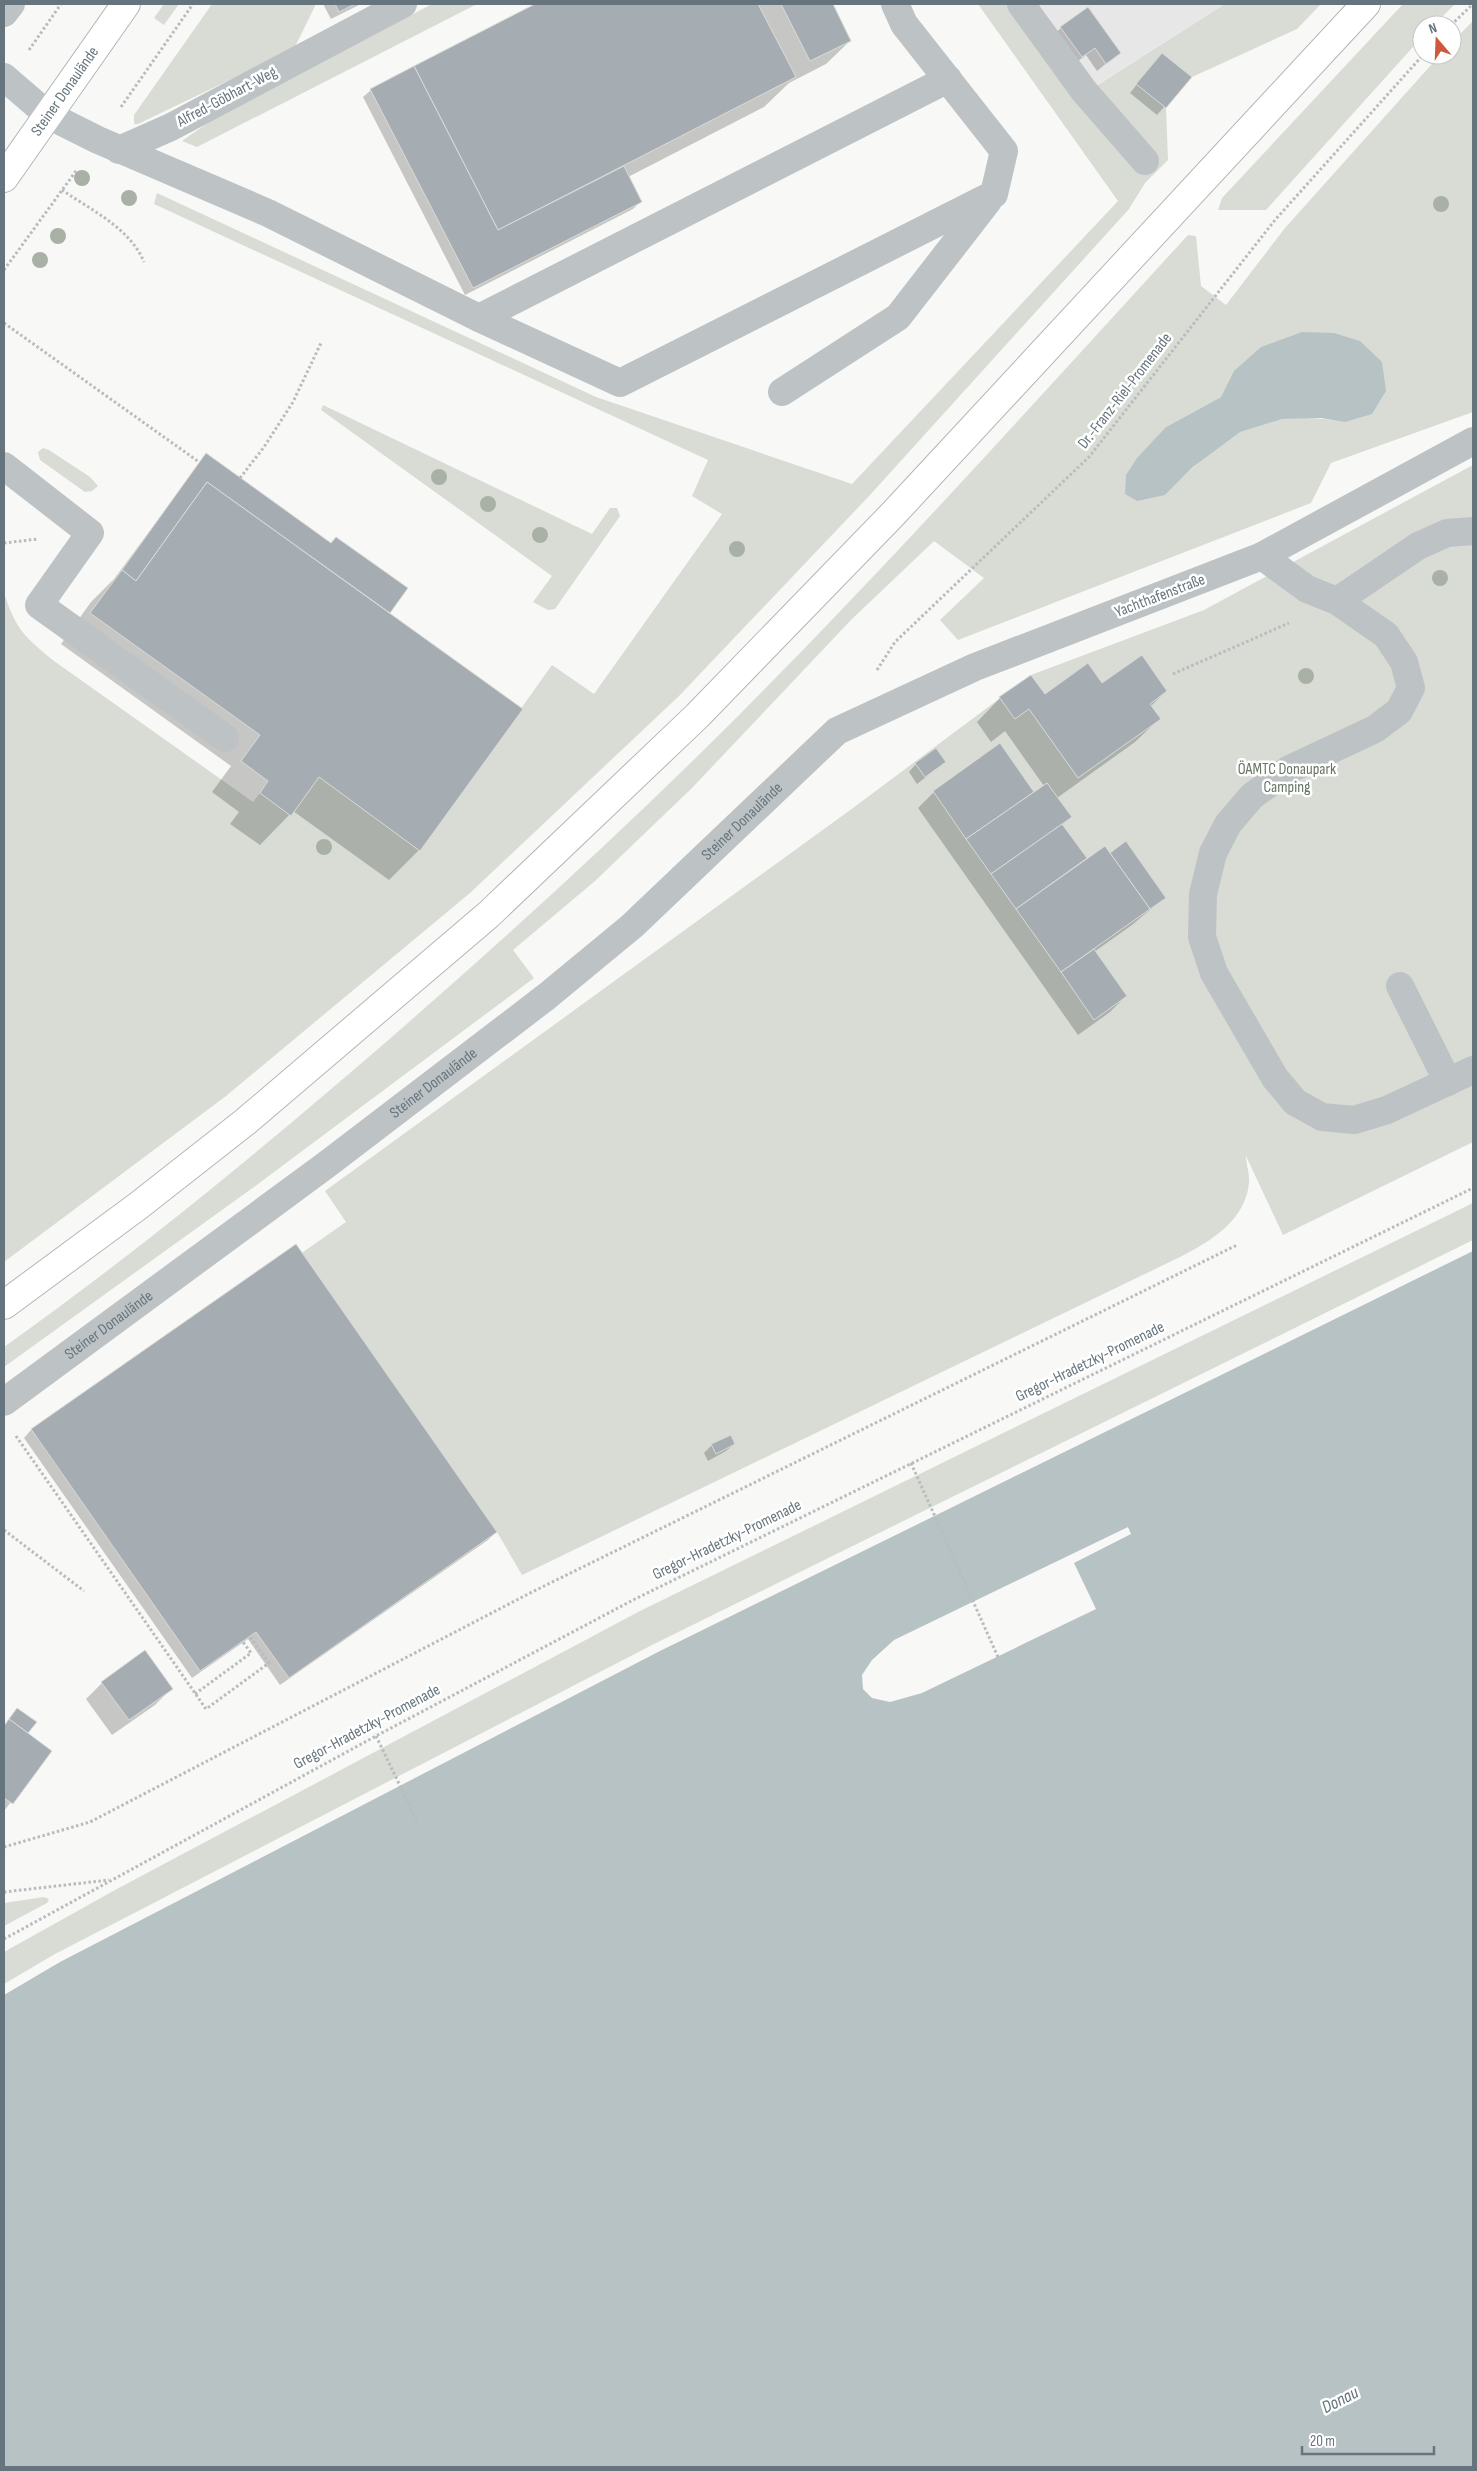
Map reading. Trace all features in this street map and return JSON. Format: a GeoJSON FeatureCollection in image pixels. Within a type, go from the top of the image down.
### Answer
{"type":"FeatureCollection","features":[{"type":"Feature","properties":{"kind":"main road","name":"Steiner Donaulände"},"geometry":{"type":"LineString","coordinates":[[4,178],[126,4]]}},
{"type":"Feature","properties":{"kind":"main road"},"geometry":{"type":"LineString","coordinates":[[4,1305],[138,1206],[245,1122],[488,914],[697,716],[900,507],[1366,4]]}},
{"type":"Feature","properties":{"kind":"lane"},"geometry":{"type":"LineString","coordinates":[[4,13],[11,4]]}},
{"type":"Feature","properties":{"kind":"lane","name":"Alfred-Göbhart-Weg"},"geometry":{"type":"LineString","coordinates":[[120,150],[171,127],[403,4]]}},
{"type":"Feature","properties":{"kind":"lane"},"geometry":{"type":"LineString","coordinates":[[782,392],[898,317],[994,194],[1004,151],[904,24],[895,4]]}},
{"type":"Feature","properties":{"kind":"lane"},"geometry":{"type":"LineString","coordinates":[[1022,4],[1084,91],[1145,162]]}},
{"type":"Feature","properties":{"kind":"lane"},"geometry":{"type":"LineString","coordinates":[[6,79],[48,115],[120,150],[268,213],[480,318],[620,383],[994,194]]}},
{"type":"Feature","properties":{"kind":"lane"},"geometry":{"type":"LineString","coordinates":[[480,318],[948,79]]}},
{"type":"Feature","properties":{"kind":"lane","name":"Yachthafenstraße"},"geometry":{"type":"LineString","coordinates":[[837,731],[975,667],[1262,556],[1473,441]]}},
{"type":"Feature","properties":{"kind":"lane"},"geometry":{"type":"LineString","coordinates":[[4,466],[90,533],[39,605],[225,738]]}},
{"type":"Feature","properties":{"kind":"lane"},"geometry":{"type":"LineString","coordinates":[[1337,601],[1418,546],[1447,533],[1473,531]]}},
{"type":"Feature","properties":{"kind":"lane"},"geometry":{"type":"LineString","coordinates":[[1262,556],[1307,589],[1337,601],[1386,635],[1404,662],[1410,688],[1399,711],[1375,729],[1288,770],[1252,796],[1228,824],[1213,853],[1203,894],[1202,937],[1214,973],[1275,1078],[1295,1102],[1322,1117],[1354,1120],[1387,1110],[1473,1070]]}},
{"type":"Feature","properties":{"kind":"lane","name":"Steiner Donaulände"},"geometry":{"type":"LineString","coordinates":[[4,1402],[319,1171],[546,996],[632,926],[837,731]]}},
{"type":"Feature","properties":{"kind":"lane"},"geometry":{"type":"LineString","coordinates":[[1400,986],[1448,1082]]}},
{"type":"Feature","properties":{"kind":"path"},"geometry":{"type":"LineString","coordinates":[[6,79],[61,4]]}},
{"type":"Feature","properties":{"kind":"path"},"geometry":{"type":"LineString","coordinates":[[1461,15],[1473,4]]}},
{"type":"Feature","properties":{"kind":"path","name":"Dr.-Franz-Riel-Promenade"},"geometry":{"type":"LineString","coordinates":[[874,674],[895,642],[1089,457],[1275,220],[1414,65]]}},
{"type":"Feature","properties":{"kind":"path"},"geometry":{"type":"LineString","coordinates":[[62,190],[124,233],[139,250],[144,262]]}},
{"type":"Feature","properties":{"kind":"path"},"geometry":{"type":"LineString","coordinates":[[4,323],[199,462]]}},
{"type":"Feature","properties":{"kind":"path"},"geometry":{"type":"LineString","coordinates":[[240,478],[293,402],[321,343]]}},
{"type":"Feature","properties":{"kind":"path"},"geometry":{"type":"LineString","coordinates":[[1173,674],[1337,601]]}},
{"type":"Feature","properties":{"kind":"path","name":"Gregor-Hradetzky-Promenade"},"geometry":{"type":"LineString","coordinates":[[4,1939],[376,1736],[634,1599],[1473,1188]]}},
{"type":"Feature","properties":{"kind":"path"},"geometry":{"type":"LineString","coordinates":[[4,1847],[90,1822],[532,1592],[1237,1246]]}},
{"type":"Feature","properties":{"kind":"path"},"geometry":{"type":"LineString","coordinates":[[15,1435],[206,1709],[269,1663],[250,1637]]}},
{"type":"Feature","properties":{"kind":"path"},"geometry":{"type":"LineString","coordinates":[[911,1464],[998,1657]]}},
{"type":"Feature","properties":{"kind":"path"},"geometry":{"type":"LineString","coordinates":[[4,1530],[84,1590]]}},
{"type":"Feature","properties":{"kind":"path"},"geometry":{"type":"LineString","coordinates":[[195,1694],[251,1653],[242,1642]]}},
{"type":"Feature","properties":{"kind":"path"},"geometry":{"type":"LineString","coordinates":[[376,1736],[418,1823]]}},
{"type":"Feature","properties":{"kind":"path"},"geometry":{"type":"LineString","coordinates":[[4,1892],[112,1879]]}},
{"type":"Feature","properties":{"kind":"shaded area"},"geometry":{"type":"Polygon","coordinates":[[[1008,4],[1225,4],[1076,98],[1008,4]]]}},
{"type":"Feature","properties":{"kind":"green space"},"geometry":{"type":"Polygon","coordinates":[[[164,4],[179,4],[164,25],[154,18],[164,4]]]}},
{"type":"Feature","properties":{"kind":"green space"},"geometry":{"type":"Polygon","coordinates":[[[212,4],[316,4],[294,49],[138,124],[134,124],[134,115],[212,4]]]}},
{"type":"Feature","properties":{"kind":"green space"},"geometry":{"type":"Polygon","coordinates":[[[432,4],[477,4],[197,147],[182,141],[209,122],[432,4]]]}},
{"type":"Feature","properties":{"kind":"green space"},"geometry":{"type":"Polygon","coordinates":[[[978,4],[1008,4],[1077,98],[1225,4],[1321,4],[1297,29],[1192,77],[1162,53],[1137,84],[1166,108],[1168,160],[1145,183],[1129,209],[870,495],[679,696],[470,893],[226,1096],[4,1262],[4,593],[17,624],[44,653],[253,802],[260,793],[291,816],[319,777],[420,850],[552,665],[594,694],[722,514],[692,496],[708,460],[154,204],[157,193],[596,397],[852,484],[1118,201],[978,4]]]}},
{"type":"Feature","properties":{"kind":"green space"},"geometry":{"type":"Polygon","coordinates":[[[1403,4],[1455,4],[1444,15],[1412,15],[1412,48],[1266,210],[1218,210],[1222,198],[1403,4]]]}},
{"type":"Feature","properties":{"kind":"green space"},"geometry":{"type":"Polygon","coordinates":[[[1473,21],[1473,412],[1331,463],[1311,503],[958,640],[940,620],[984,578],[934,541],[851,620],[692,788],[595,881],[513,950],[534,978],[258,1184],[4,1367],[4,1347],[153,1235],[298,1117],[476,963],[639,813],[838,614],[1188,235],[1196,236],[1201,286],[1226,305],[1285,228],[1431,65],[1462,65],[1462,32],[1473,21]],[[1221,397],[1166,427],[1165,495],[1210,453],[1229,438],[1251,426],[1291,418],[1345,422],[1221,397]]]}},
{"type":"Feature","properties":{"kind":"green space"},"geometry":{"type":"Polygon","coordinates":[[[323,405],[592,534],[610,508],[617,508],[620,516],[555,609],[548,610],[533,602],[552,576],[321,410],[323,405]]]}},
{"type":"Feature","properties":{"kind":"green space"},"geometry":{"type":"Polygon","coordinates":[[[43,448],[90,477],[98,486],[92,491],[85,492],[40,460],[38,452],[43,448]]]}},
{"type":"Feature","properties":{"kind":"green space","name":"ÖAMTC Donaupark Camping"},"geometry":{"type":"Polygon","coordinates":[[[1473,465],[1473,1142],[1283,1235],[1246,1156],[1249,1183],[1241,1208],[1234,1219],[1214,1237],[1180,1257],[522,1575],[497,1532],[289,1678],[256,1632],[200,1671],[37,1438],[346,1222],[325,1191],[853,808],[1031,675],[1204,610],[1473,465]]]}},
{"type":"Feature","properties":{"kind":"green space"},"geometry":{"type":"Polygon","coordinates":[[[1473,1203],[1473,1240],[654,1644],[55,1954],[4,1984],[4,1952],[115,1890],[640,1611],[1473,1203]]]}},
{"type":"Feature","properties":{"kind":"green space"},"geometry":{"type":"Polygon","coordinates":[[[44,1897],[49,1899],[47,1903],[4,1926],[4,1903],[44,1897]]]}},
{"type":"Feature","properties":{"kind":"water"},"geometry":{"type":"Polygon","coordinates":[[[1302,332],[1334,333],[1360,341],[1382,362],[1386,391],[1372,414],[1345,422],[1321,418],[1282,419],[1240,432],[1193,467],[1165,495],[1137,501],[1125,494],[1126,475],[1137,458],[1166,427],[1221,397],[1234,371],[1261,347],[1302,332]]]}},
{"type":"Feature","properties":{"kind":"water","name":"Donau"},"geometry":{"type":"Polygon","coordinates":[[[1473,1251],[1473,2467],[4,2467],[4,1995],[60,1962],[658,1652],[1473,1251]]]}},
{"type":"Feature","properties":{"kind":"pier"},"geometry":{"type":"Polygon","coordinates":[[[1128,1527],[1131,1534],[1074,1563],[1096,1609],[922,1693],[890,1702],[872,1698],[863,1689],[862,1675],[872,1660],[894,1640],[1128,1527]]]}},
{"type":"Feature","properties":{"kind":"building"},"geometry":{"type":"Polygon","coordinates":[[[335,4],[355,4],[339,12],[335,4]]]}},
{"type":"Feature","properties":{"kind":"building"},"geometry":{"type":"Polygon","coordinates":[[[535,4],[758,4],[796,77],[498,230],[414,66],[535,4]]]}},
{"type":"Feature","properties":{"kind":"building"},"geometry":{"type":"Polygon","coordinates":[[[781,4],[833,4],[851,41],[810,61],[781,4]]]}},
{"type":"Feature","properties":{"kind":"building"},"geometry":{"type":"Polygon","coordinates":[[[1088,7],[1121,53],[1106,64],[1095,48],[1082,57],[1060,27],[1088,7]]]}},
{"type":"Feature","properties":{"kind":"building"},"geometry":{"type":"Polygon","coordinates":[[[1162,53],[1192,77],[1166,108],[1136,84],[1162,53]]]}},
{"type":"Feature","properties":{"kind":"building"},"geometry":{"type":"Polygon","coordinates":[[[414,66],[498,230],[624,166],[642,202],[473,288],[370,89],[414,66]]]}},
{"type":"Feature","properties":{"kind":"building"},"geometry":{"type":"Polygon","coordinates":[[[206,453],[331,543],[336,537],[408,588],[390,613],[207,482],[136,581],[122,570],[206,453]]]}},
{"type":"Feature","properties":{"kind":"building"},"geometry":{"type":"Polygon","coordinates":[[[207,482],[523,709],[420,851],[319,777],[291,816],[260,793],[268,781],[241,761],[260,735],[90,613],[122,570],[136,581],[207,482]]]}},
{"type":"Feature","properties":{"kind":"building"},"geometry":{"type":"Polygon","coordinates":[[[1142,655],[1167,691],[1150,704],[1161,719],[1078,778],[1029,709],[1015,719],[999,697],[1031,675],[1045,694],[1088,663],[1102,683],[1142,655]]]}},
{"type":"Feature","properties":{"kind":"building"},"geometry":{"type":"Polygon","coordinates":[[[1000,743],[1034,792],[966,839],[933,791],[1000,743]]]}},
{"type":"Feature","properties":{"kind":"building"},"geometry":{"type":"Polygon","coordinates":[[[936,748],[946,762],[925,777],[915,763],[936,748]]]}},
{"type":"Feature","properties":{"kind":"building"},"geometry":{"type":"Polygon","coordinates":[[[1047,783],[1072,817],[991,874],[966,839],[1047,783]]]}},
{"type":"Feature","properties":{"kind":"building"},"geometry":{"type":"Polygon","coordinates":[[[1062,824],[1087,858],[1016,909],[991,874],[1062,824]]]}},
{"type":"Feature","properties":{"kind":"building"},"geometry":{"type":"Polygon","coordinates":[[[1126,841],[1166,898],[1150,909],[1110,853],[1126,841]]]}},
{"type":"Feature","properties":{"kind":"building"},"geometry":{"type":"Polygon","coordinates":[[[1105,846],[1150,909],[1061,972],[1016,909],[1105,846]]]}},
{"type":"Feature","properties":{"kind":"building"},"geometry":{"type":"Polygon","coordinates":[[[1094,949],[1127,996],[1094,1020],[1061,972],[1094,949]]]}},
{"type":"Feature","properties":{"kind":"building"},"geometry":{"type":"Polygon","coordinates":[[[296,1244],[497,1532],[289,1678],[256,1632],[200,1671],[31,1429],[296,1244]]]}},
{"type":"Feature","properties":{"kind":"building"},"geometry":{"type":"Polygon","coordinates":[[[731,1435],[735,1444],[716,1454],[711,1444],[731,1435]]]}},
{"type":"Feature","properties":{"kind":"building"},"geometry":{"type":"Polygon","coordinates":[[[145,1650],[173,1689],[129,1720],[101,1682],[145,1650]]]}},
{"type":"Feature","properties":{"kind":"building"},"geometry":{"type":"Polygon","coordinates":[[[17,1708],[37,1722],[28,1733],[9,1719],[17,1708]]]}},
{"type":"Feature","properties":{"kind":"building"},"geometry":{"type":"Polygon","coordinates":[[[9,1719],[52,1751],[13,1804],[4,1798],[4,1726],[9,1719]]]}}]}
